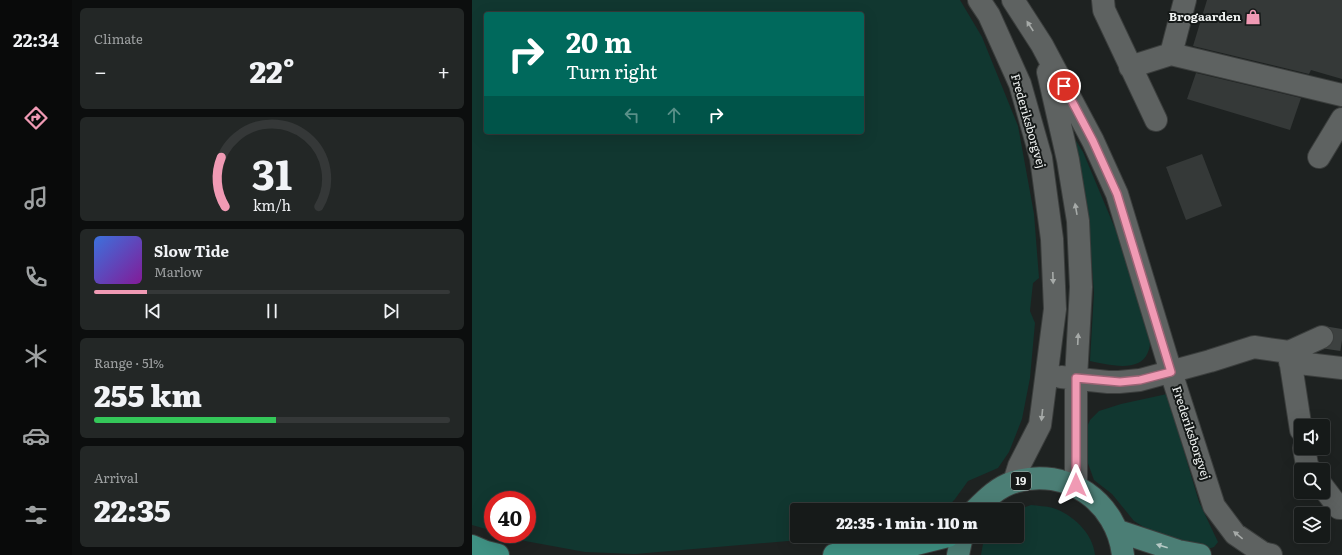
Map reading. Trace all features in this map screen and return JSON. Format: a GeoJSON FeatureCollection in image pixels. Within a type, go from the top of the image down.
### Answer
{"type":"FeatureCollection","features":[{"type":"Feature","properties":{"kind":"highway"},"geometry":{"type":"LineString","coordinates":[[834,555],[920,543]]}},
{"type":"Feature","properties":{"kind":"highway"},"geometry":{"type":"LineString","coordinates":[[472,546],[498,555]]}},
{"type":"Feature","properties":{"kind":"main road","name":"19"},"geometry":{"type":"LineString","coordinates":[[982,503],[992,493],[1014,482],[1034,478],[1056,479],[1076,485],[1101,504],[1118,531],[1123,555]]}},
{"type":"Feature","properties":{"kind":"main road"},"geometry":{"type":"LineString","coordinates":[[1118,531],[1178,551],[1200,555]]}},
{"type":"Feature","properties":{"kind":"main road"},"geometry":{"type":"LineString","coordinates":[[958,555],[961,543]]}},
{"type":"Feature","properties":{"kind":"street","name":"Frederiksborgvej"},"geometry":{"type":"LineString","coordinates":[[979,0],[989,15],[1020,84],[1041,158],[1052,239],[1055,309],[1040,425],[1019,466],[1014,482]]}},
{"type":"Feature","properties":{"kind":"street","name":"Frederiksborgvej"},"geometry":{"type":"LineString","coordinates":[[1013,0],[1042,45],[1093,141],[1117,194],[1171,372],[1214,506],[1235,534],[1263,553],[1271,555]]}},
{"type":"Feature","properties":{"kind":"street"},"geometry":{"type":"LineString","coordinates":[[1103,0],[1104,10],[1156,120]]}},
{"type":"Feature","properties":{"kind":"street"},"geometry":{"type":"LineString","coordinates":[[1172,54],[1186,0]]}},
{"type":"Feature","properties":{"kind":"street","name":"Frederiksborgvej"},"geometry":{"type":"LineString","coordinates":[[1042,45],[1068,160],[1078,221],[1081,287],[1076,378],[1076,485]]}},
{"type":"Feature","properties":{"kind":"street"},"geometry":{"type":"LineString","coordinates":[[1130,67],[1172,54],[1342,95]]}},
{"type":"Feature","properties":{"kind":"street"},"geometry":{"type":"LineString","coordinates":[[1319,156],[1342,119]]}},
{"type":"Feature","properties":{"kind":"street"},"geometry":{"type":"LineString","coordinates":[[1289,357],[1322,338]]}},
{"type":"Feature","properties":{"kind":"street"},"geometry":{"type":"LineString","coordinates":[[1046,377],[1120,382],[1140,380],[1210,361],[1254,347],[1289,357],[1342,368]]}},
{"type":"Feature","properties":{"kind":"street"},"geometry":{"type":"LineString","coordinates":[[1289,357],[1299,419]]}},
{"type":"Feature","properties":{"kind":"street"},"geometry":{"type":"LineString","coordinates":[[1330,496],[1339,508],[1342,508]]}},
{"type":"Feature","properties":{"kind":"green space"},"geometry":{"type":"Polygon","coordinates":[[[472,0],[960,0],[982,37],[1018,126],[1034,214],[1039,278],[1033,283],[1030,311],[1035,323],[1030,378],[1022,419],[1009,452],[998,468],[968,481],[951,503],[790,503],[790,541],[635,554],[585,552],[536,543],[536,491],[484,491],[484,528],[472,525],[472,0]]]}},
{"type":"Feature","properties":{"kind":"green space"},"geometry":{"type":"Polygon","coordinates":[[[1073,136],[1083,152],[1119,238],[1150,339],[1149,350],[1144,359],[1138,363],[1122,366],[1090,361],[1094,293],[1088,215],[1073,136]]]}},
{"type":"Feature","properties":{"kind":"green space"},"geometry":{"type":"Polygon","coordinates":[[[1167,394],[1199,502],[1218,542],[1214,547],[1208,549],[1147,529],[1134,521],[1112,494],[1094,480],[1085,455],[1084,434],[1090,420],[1099,411],[1121,404],[1167,394]]]}},
{"type":"Feature","properties":{"kind":"green space"},"geometry":{"type":"Polygon","coordinates":[[[1031,505],[1045,506],[1067,515],[1086,532],[1095,555],[981,555],[984,543],[1024,543],[1024,508],[1031,505]]]}},
{"type":"Feature","properties":{"kind":"building"},"geometry":{"type":"Polygon","coordinates":[[[1207,0],[1342,0],[1342,79],[1311,70],[1309,74],[1193,46],[1207,0]]]}},
{"type":"Feature","properties":{"kind":"building"},"geometry":{"type":"Polygon","coordinates":[[[1196,73],[1301,98],[1290,130],[1187,99],[1196,73]]]}},
{"type":"Feature","properties":{"kind":"building"},"geometry":{"type":"Polygon","coordinates":[[[1202,154],[1222,206],[1186,220],[1166,167],[1202,154]]]}},
{"type":"Feature","properties":{"kind":"tunnel"},"geometry":{"type":"LineString","coordinates":[[1322,337],[1342,340]]}},
{"type":"Feature","properties":{"kind":"place","name":"Brogaarden"},"geometry":{"type":"Point","coordinates":[1253,17]}},
{"type":"Feature","properties":{"kind":"route"},"geometry":{"type":"LineString","coordinates":[[1064,86],[1093,141],[1117,194],[1171,372],[1140,380],[1120,382],[1076,378],[1076,485]]}}]}
